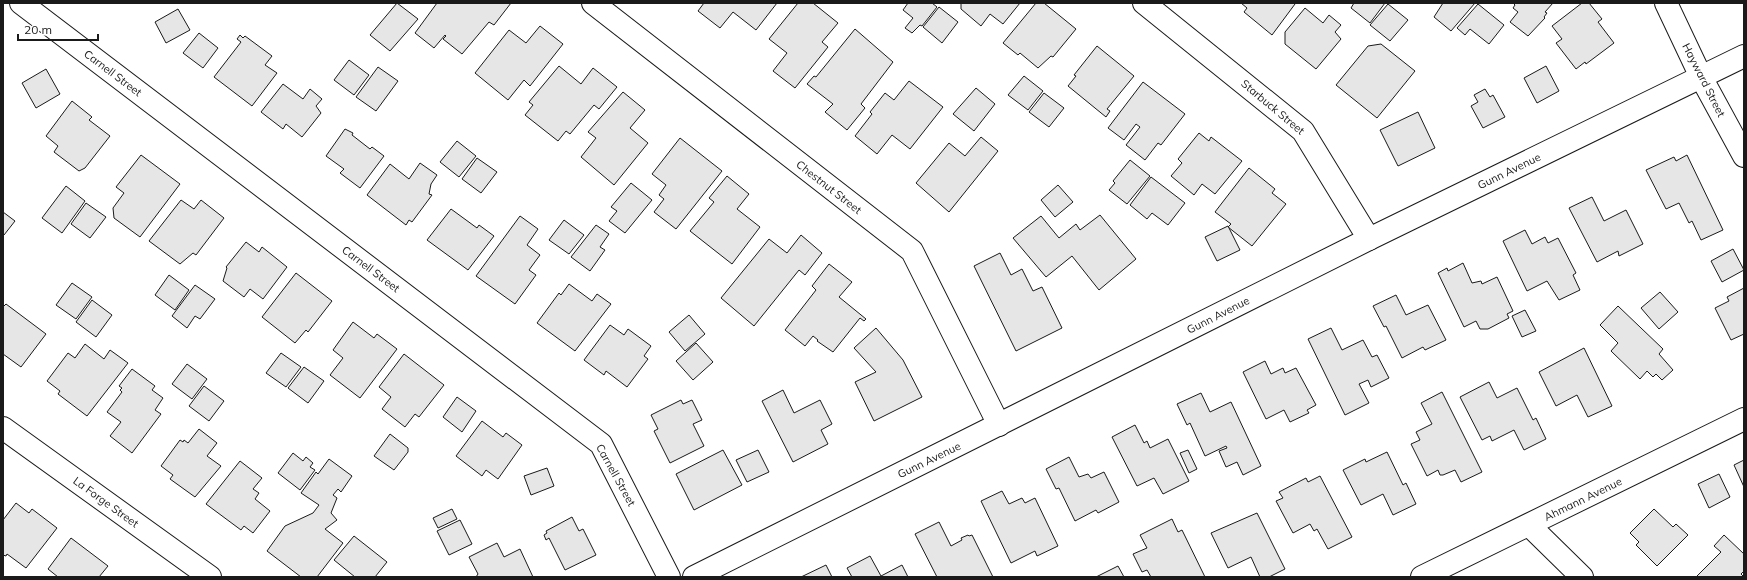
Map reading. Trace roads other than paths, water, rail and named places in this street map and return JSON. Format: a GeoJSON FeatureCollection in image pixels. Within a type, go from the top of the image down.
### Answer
{"type":"FeatureCollection","features":[{"type":"Feature","properties":{"kind":"street","name":"Carnell Street"},"geometry":{"type":"LineString","coordinates":[[21,3],[601,444],[669,577]]}},
{"type":"Feature","properties":{"kind":"street","name":"Chestnut Street"},"geometry":{"type":"LineString","coordinates":[[593,3],[912,251],[999,425]]}},
{"type":"Feature","properties":{"kind":"street","name":"Starbuck Street"},"geometry":{"type":"LineString","coordinates":[[1144,3],[1303,131],[1369,239]]}},
{"type":"Feature","properties":{"kind":"street","name":"Hayward Street"},"geometry":{"type":"LineString","coordinates":[[1666,3],[1701,77],[1744,156]]}},
{"type":"Feature","properties":{"kind":"street","name":"Gunn Avenue"},"geometry":{"type":"LineString","coordinates":[[694,577],[1369,239],[1744,56]]}},
{"type":"Feature","properties":{"kind":"street","name":"Ahmann Avenue"},"geometry":{"type":"LineString","coordinates":[[1422,577],[1530,526],[1744,419]]}},
{"type":"Feature","properties":{"kind":"street","name":"La Forge Street"},"geometry":{"type":"LineString","coordinates":[[3,428],[210,577]]}},
{"type":"Feature","properties":{"kind":"street"},"geometry":{"type":"LineString","coordinates":[[1530,526],[1582,577]]}}]}
